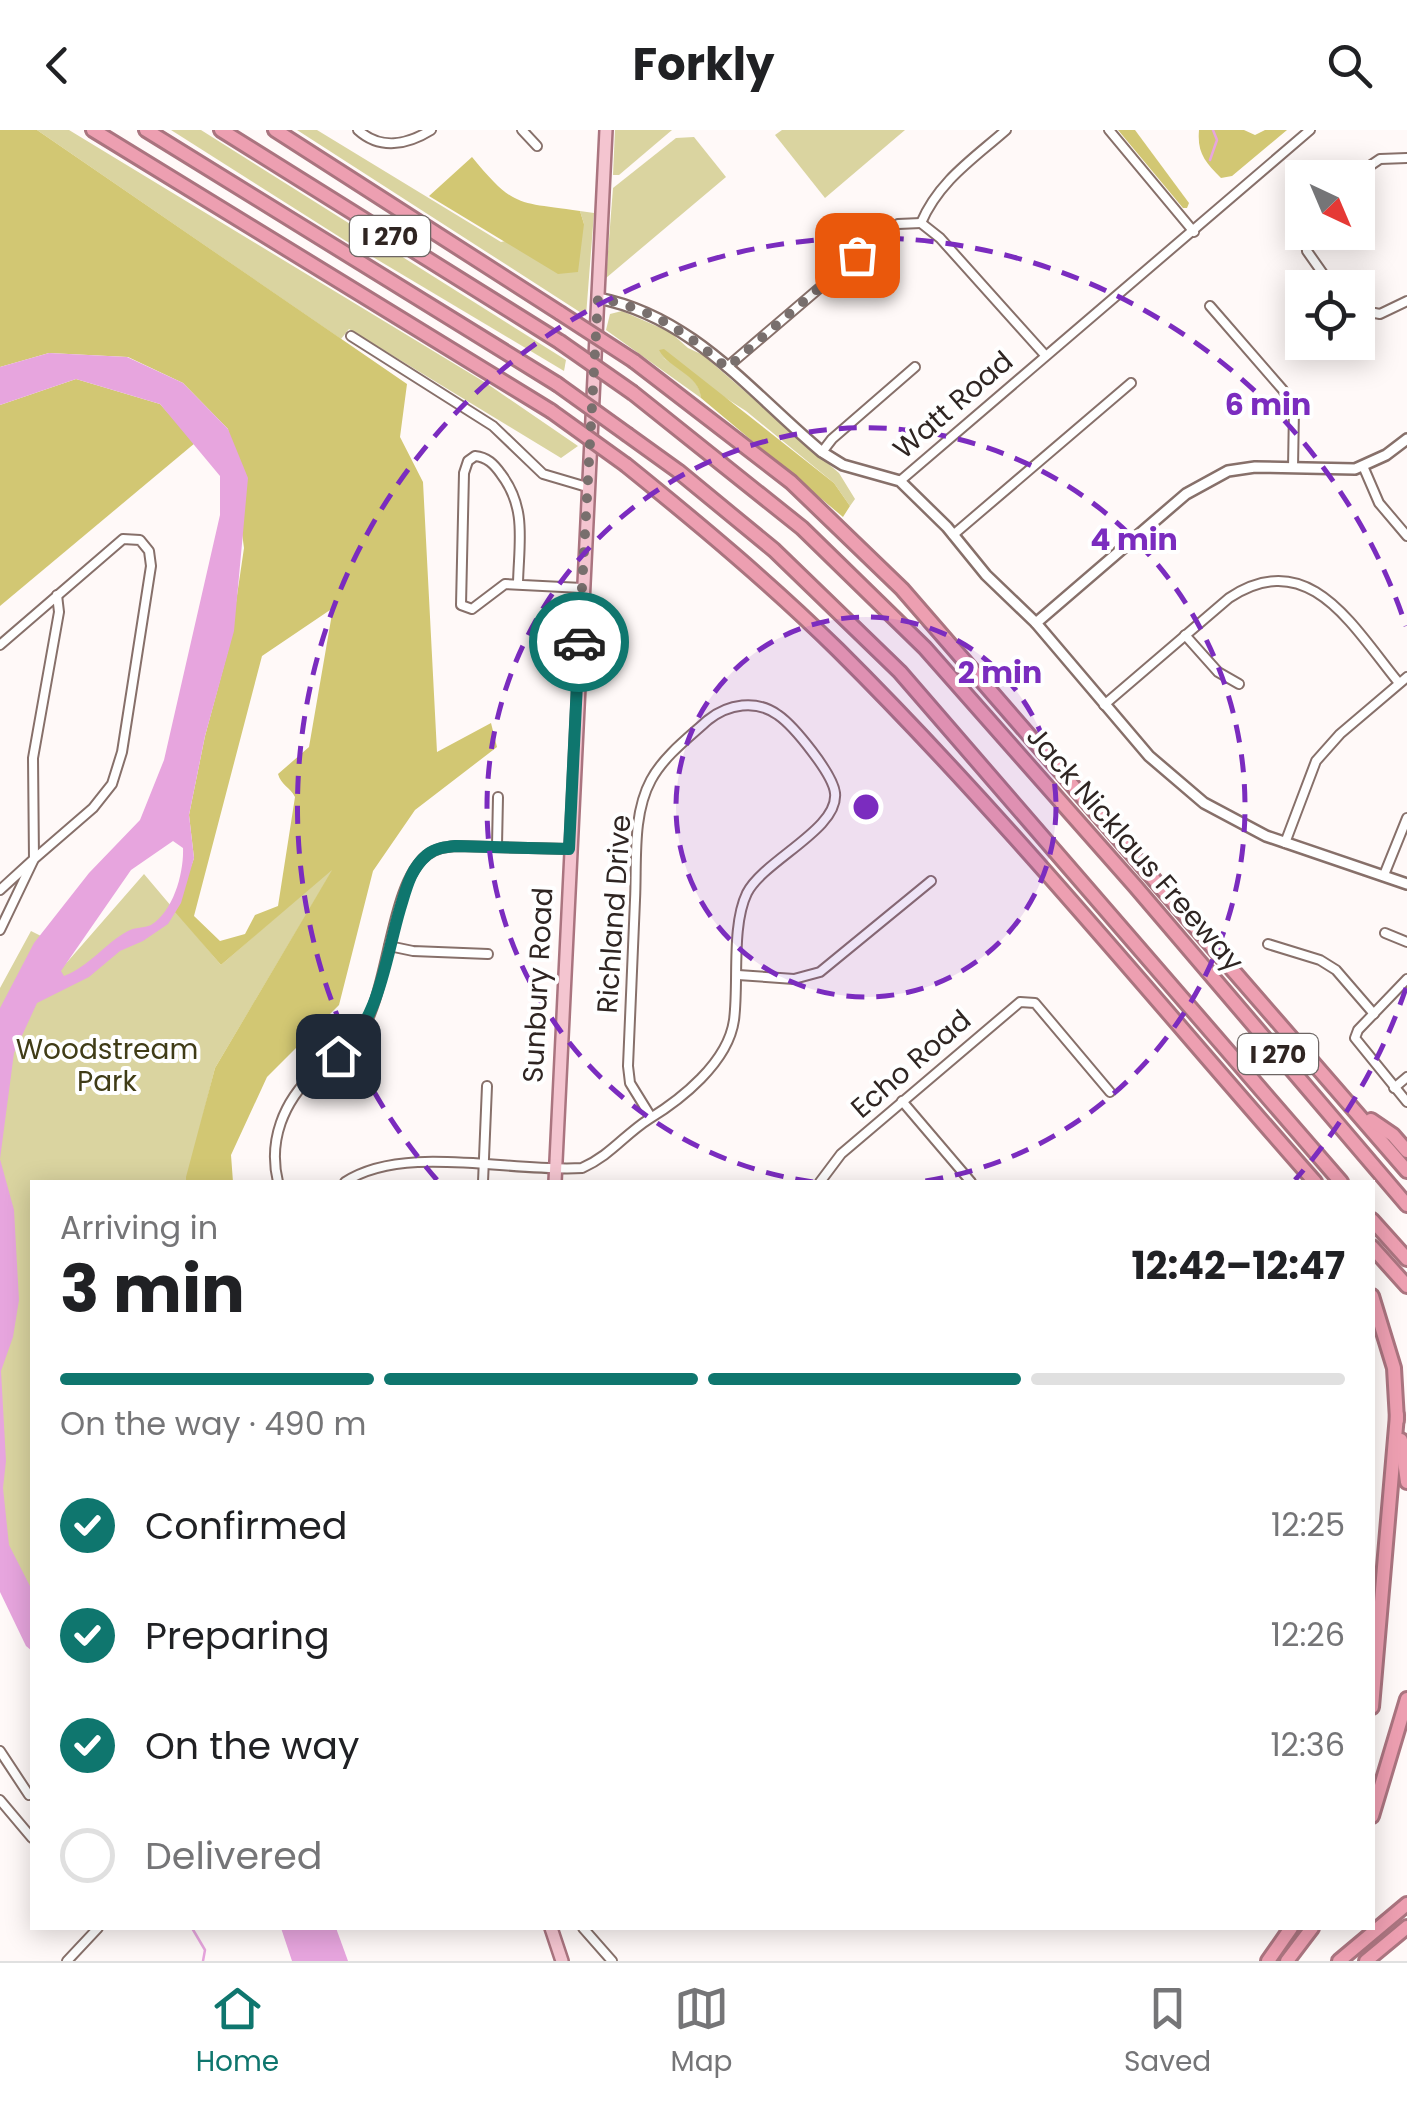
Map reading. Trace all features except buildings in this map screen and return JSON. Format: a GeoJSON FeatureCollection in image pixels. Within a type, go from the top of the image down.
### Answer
{"type":"FeatureCollection","features":[{"type":"Feature","properties":{"kind":"highway"},"geometry":{"type":"LineString","coordinates":[[94,130],[551,412],[626,465],[732,552],[838,650],[996,819],[1314,1180]]}},
{"type":"Feature","properties":{"kind":"highway","name":"I 270"},"geometry":{"type":"LineString","coordinates":[[146,130],[557,384],[678,471],[774,550],[900,672],[1338,1180]]}},
{"type":"Feature","properties":{"kind":"highway","name":"Jack Nicklaus Freeway"},"geometry":{"type":"LineString","coordinates":[[220,130],[560,342],[634,393],[802,528],[925,648],[1135,886],[1407,1205]]}},
{"type":"Feature","properties":{"kind":"highway"},"geometry":{"type":"LineString","coordinates":[[275,130],[634,361],[792,482],[902,589],[1407,1171]]}},
{"type":"Feature","properties":{"kind":"highway"},"geometry":{"type":"LineString","coordinates":[[1197,1048],[1303,1180]]}},
{"type":"Feature","properties":{"kind":"highway"},"geometry":{"type":"LineString","coordinates":[[1358,1111],[1407,1151]]}},
{"type":"Feature","properties":{"kind":"highway"},"geometry":{"type":"LineString","coordinates":[[1375,1223],[1407,1259]]}},
{"type":"Feature","properties":{"kind":"highway"},"geometry":{"type":"LineString","coordinates":[[1375,1250],[1407,1286]]}},
{"type":"Feature","properties":{"kind":"highway"},"geometry":{"type":"LineString","coordinates":[[1375,1306],[1394,1368],[1407,1482]]}},
{"type":"Feature","properties":{"kind":"highway"},"geometry":{"type":"LineString","coordinates":[[1375,1671],[1397,1415]]}},
{"type":"Feature","properties":{"kind":"highway"},"geometry":{"type":"LineString","coordinates":[[1375,1806],[1407,1698]]}},
{"type":"Feature","properties":{"kind":"highway"},"geometry":{"type":"LineString","coordinates":[[1339,1961],[1407,1904]]}},
{"type":"Feature","properties":{"kind":"highway"},"geometry":{"type":"LineString","coordinates":[[1366,1961],[1407,1926]]}},
{"type":"Feature","properties":{"kind":"highway"},"geometry":{"type":"LineString","coordinates":[[1268,1961],[1290,1930]]}},
{"type":"Feature","properties":{"kind":"highway"},"geometry":{"type":"LineString","coordinates":[[1287,1961],[1310,1930]]}},
{"type":"Feature","properties":{"kind":"main road","name":"Sunbury Road"},"geometry":{"type":"LineString","coordinates":[[555,1180],[606,130]]}},
{"type":"Feature","properties":{"kind":"main road"},"geometry":{"type":"LineString","coordinates":[[553,1930],[562,1961]]}},
{"type":"Feature","properties":{"kind":"street"},"geometry":{"type":"LineString","coordinates":[[358,130],[366,138],[390,144],[414,141],[431,130]]}},
{"type":"Feature","properties":{"kind":"street"},"geometry":{"type":"LineString","coordinates":[[522,130],[537,146]]}},
{"type":"Feature","properties":{"kind":"street"},"geometry":{"type":"LineString","coordinates":[[921,223],[932,198],[949,178],[1006,130]]}},
{"type":"Feature","properties":{"kind":"street"},"geometry":{"type":"LineString","coordinates":[[1109,130],[1194,232]]}},
{"type":"Feature","properties":{"kind":"street","name":"Watt Road"},"geometry":{"type":"LineString","coordinates":[[598,298],[626,304],[672,324],[822,452],[843,465],[900,481],[1310,130]]}},
{"type":"Feature","properties":{"kind":"street"},"geometry":{"type":"LineString","coordinates":[[1375,162],[1407,158]]}},
{"type":"Feature","properties":{"kind":"street"},"geometry":{"type":"LineString","coordinates":[[727,368],[884,233],[898,224],[921,223],[940,238],[1045,356]]}},
{"type":"Feature","properties":{"kind":"street"},"geometry":{"type":"LineString","coordinates":[[1375,313],[1407,301]]}},
{"type":"Feature","properties":{"kind":"street"},"geometry":{"type":"LineString","coordinates":[[1210,306],[1294,409],[1293,468]]}},
{"type":"Feature","properties":{"kind":"street"},"geometry":{"type":"LineString","coordinates":[[351,336],[493,426],[543,474],[587,488]]}},
{"type":"Feature","properties":{"kind":"street"},"geometry":{"type":"LineString","coordinates":[[822,452],[832,438],[914,367]]}},
{"type":"Feature","properties":{"kind":"street"},"geometry":{"type":"LineString","coordinates":[[953,535],[1131,383]]}},
{"type":"Feature","properties":{"kind":"street"},"geometry":{"type":"LineString","coordinates":[[1036,623],[1186,494],[1228,471],[1255,467],[1355,469],[1386,455],[1407,439]]}},
{"type":"Feature","properties":{"kind":"street"},"geometry":{"type":"LineString","coordinates":[[518,583],[519,505],[492,464],[475,456],[464,474],[461,605],[472,609],[505,584],[582,588]]}},
{"type":"Feature","properties":{"kind":"street"},"geometry":{"type":"LineString","coordinates":[[1363,466],[1379,503],[1407,536]]}},
{"type":"Feature","properties":{"kind":"street"},"geometry":{"type":"LineString","coordinates":[[900,481],[1036,623],[1149,756],[1204,803],[1285,843],[1407,884]]}},
{"type":"Feature","properties":{"kind":"street"},"geometry":{"type":"LineString","coordinates":[[0,644],[115,545],[133,537],[149,552],[122,752],[112,784],[93,808],[0,890]]}},
{"type":"Feature","properties":{"kind":"street"},"geometry":{"type":"LineString","coordinates":[[1104,705],[1247,586],[1268,579],[1307,584],[1328,600],[1403,680],[1340,734],[1316,762],[1285,843]]}},
{"type":"Feature","properties":{"kind":"street"},"geometry":{"type":"LineString","coordinates":[[0,930],[34,858],[33,758],[58,612],[57,595]]}},
{"type":"Feature","properties":{"kind":"street"},"geometry":{"type":"LineString","coordinates":[[1185,636],[1218,672],[1240,684]]}},
{"type":"Feature","properties":{"kind":"street","name":"Richland Drive"},"geometry":{"type":"LineString","coordinates":[[652,1117],[630,1083],[628,1066],[638,822],[650,781],[677,747],[715,715],[752,704],[784,719],[826,771],[834,784],[836,799],[823,822],[764,871],[748,892],[740,918],[738,975]]}},
{"type":"Feature","properties":{"kind":"street"},"geometry":{"type":"LineString","coordinates":[[498,797],[498,845]]}},
{"type":"Feature","properties":{"kind":"street"},"geometry":{"type":"LineString","coordinates":[[1384,875],[1407,818]]}},
{"type":"Feature","properties":{"kind":"street"},"geometry":{"type":"LineString","coordinates":[[278,1180],[272,1156],[281,1119],[314,1073],[356,1040],[374,1005],[409,878],[426,856],[440,848],[456,846],[569,849]]}},
{"type":"Feature","properties":{"kind":"street"},"geometry":{"type":"LineString","coordinates":[[348,1180],[394,1163],[582,1168],[604,1158],[707,1073],[732,1034],[738,975],[794,979],[820,972],[931,881]]}},
{"type":"Feature","properties":{"kind":"street"},"geometry":{"type":"LineString","coordinates":[[1385,933],[1407,942]]}},
{"type":"Feature","properties":{"kind":"street"},"geometry":{"type":"LineString","coordinates":[[1268,944],[1320,960],[1336,970],[1374,1014]]}},
{"type":"Feature","properties":{"kind":"street"},"geometry":{"type":"LineString","coordinates":[[389,946],[412,951],[488,954]]}},
{"type":"Feature","properties":{"kind":"street"},"geometry":{"type":"LineString","coordinates":[[1407,979],[1358,1030],[1356,1043],[1407,1102]]}},
{"type":"Feature","properties":{"kind":"street","name":"Echo Road"},"geometry":{"type":"LineString","coordinates":[[822,1180],[841,1154],[902,1100],[1012,1006],[1028,1001],[1040,1009],[1110,1092]]}},
{"type":"Feature","properties":{"kind":"street"},"geometry":{"type":"LineString","coordinates":[[1394,1088],[1407,1077]]}},
{"type":"Feature","properties":{"kind":"street"},"geometry":{"type":"LineString","coordinates":[[483,1180],[487,1086]]}},
{"type":"Feature","properties":{"kind":"street"},"geometry":{"type":"LineString","coordinates":[[902,1100],[970,1180]]}},
{"type":"Feature","properties":{"kind":"street"},"geometry":{"type":"LineString","coordinates":[[0,1751],[29,1795]]}},
{"type":"Feature","properties":{"kind":"street"},"geometry":{"type":"LineString","coordinates":[[0,1800],[30,1836]]}},
{"type":"Feature","properties":{"kind":"street"},"geometry":{"type":"LineString","coordinates":[[67,1961],[96,1930]]}},
{"type":"Feature","properties":{"kind":"street"},"geometry":{"type":"LineString","coordinates":[[585,1930],[612,1961]]}},
{"type":"Feature","properties":{"kind":"green space"},"geometry":{"type":"Polygon","coordinates":[[[37,130],[69,130],[486,383],[578,446],[561,458],[349,329],[341,339],[37,130]]]}},
{"type":"Feature","properties":{"kind":"green space"},"geometry":{"type":"Polygon","coordinates":[[[171,130],[201,130],[566,360],[564,371],[346,241],[171,130]]]}},
{"type":"Feature","properties":{"kind":"green space"},"geometry":{"type":"Polygon","coordinates":[[[297,130],[317,130],[501,242],[584,224],[580,211],[594,213],[586,316],[297,130]]]}},
{"type":"Feature","properties":{"kind":"green space"},"geometry":{"type":"Polygon","coordinates":[[[615,130],[672,130],[619,175],[613,175],[615,130]]]}},
{"type":"Feature","properties":{"kind":"green space"},"geometry":{"type":"Polygon","coordinates":[[[782,130],[905,130],[825,198],[775,135],[782,130]]]}},
{"type":"Feature","properties":{"kind":"green space"},"geometry":{"type":"Polygon","coordinates":[[[694,137],[726,177],[606,278],[613,188],[676,138],[694,137]]]}},
{"type":"Feature","properties":{"kind":"green space"},"geometry":{"type":"Polygon","coordinates":[[[622,311],[670,332],[703,355],[839,473],[855,499],[850,506],[834,483],[746,411],[662,357],[692,379],[701,398],[606,330],[610,314],[622,311]]]}},
{"type":"Feature","properties":{"kind":"green space","name":"Woodstream Park"},"geometry":{"type":"Polygon","coordinates":[[[335,866],[215,1068],[187,1180],[30,1180],[30,1618],[0,1558],[0,988],[31,931],[65,948],[62,968],[144,874],[221,965],[335,866]]]}},
{"type":"Feature","properties":{"kind":"shaded area"},"geometry":{"type":"Polygon","coordinates":[[[0,130],[37,130],[407,384],[400,437],[423,482],[437,752],[491,723],[497,747],[415,810],[373,871],[339,1005],[267,1077],[231,1155],[233,1180],[186,1180],[215,1068],[332,870],[221,965],[175,912],[194,858],[189,815],[230,643],[244,548],[228,429],[183,383],[128,357],[49,353],[0,367],[0,130]],[[333,608],[262,656],[194,916],[220,941],[245,934],[255,915],[278,906],[295,797],[278,774],[309,747],[333,608]]]}},
{"type":"Feature","properties":{"kind":"shaded area"},"geometry":{"type":"Polygon","coordinates":[[[1118,130],[1135,130],[1189,203],[1187,208],[1183,208],[1118,130]]]}},
{"type":"Feature","properties":{"kind":"shaded area"},"geometry":{"type":"Polygon","coordinates":[[[1199,130],[1244,130],[1255,135],[1265,130],[1287,130],[1232,176],[1221,178],[1203,157],[1199,130]]]}},
{"type":"Feature","properties":{"kind":"shaded area"},"geometry":{"type":"Polygon","coordinates":[[[472,157],[498,186],[518,200],[580,211],[584,224],[578,272],[558,274],[429,196],[472,157]]]}},
{"type":"Feature","properties":{"kind":"shaded area"},"geometry":{"type":"Polygon","coordinates":[[[664,349],[834,483],[850,506],[843,517],[701,398],[695,383],[659,350],[664,349]]]}},
{"type":"Feature","properties":{"kind":"shaded area"},"geometry":{"type":"Polygon","coordinates":[[[49,353],[127,357],[183,383],[228,429],[248,478],[234,631],[205,736],[189,815],[194,858],[181,903],[168,924],[120,951],[89,977],[37,1003],[14,1053],[0,1159],[0,1008],[34,943],[89,873],[140,820],[164,760],[220,515],[220,476],[160,404],[76,379],[0,405],[0,367],[49,353]],[[173,841],[131,870],[61,971],[64,976],[128,931],[159,919],[176,890],[183,848],[173,841]]]}},
{"type":"Feature","properties":{"kind":"shaded area"},"geometry":{"type":"Polygon","coordinates":[[[76,379],[160,404],[195,443],[0,606],[0,405],[76,379]]]}},
{"type":"Feature","properties":{"kind":"shaded area"},"geometry":{"type":"Polygon","coordinates":[[[0,1159],[14,1210],[19,1300],[13,1337],[1,1371],[6,1461],[3,1488],[9,1545],[30,1586],[30,1649],[0,1592],[0,1159]]]}},
{"type":"Feature","properties":{"kind":"shaded area"},"geometry":{"type":"Polygon","coordinates":[[[282,1930],[337,1930],[348,1961],[292,1961],[282,1930]]]}},
{"type":"Feature","properties":{"kind":"waterway"},"geometry":{"type":"LineString","coordinates":[[1210,160],[1217,140],[1213,130]]}},
{"type":"Feature","properties":{"kind":"waterway"},"geometry":{"type":"LineString","coordinates":[[193,1930],[205,1950],[203,1961]]}},
{"type":"Feature","properties":{"kind":"way so far"},"geometry":{"type":"LineString","coordinates":[[579,642],[598,298],[626,304],[672,324],[727,368],[857,255]]}},
{"type":"Feature","properties":{"kind":"route"},"geometry":{"type":"LineString","coordinates":[[338,1056],[356,1040],[374,1005],[409,878],[426,856],[440,848],[456,846],[569,849],[579,642]]}}]}
